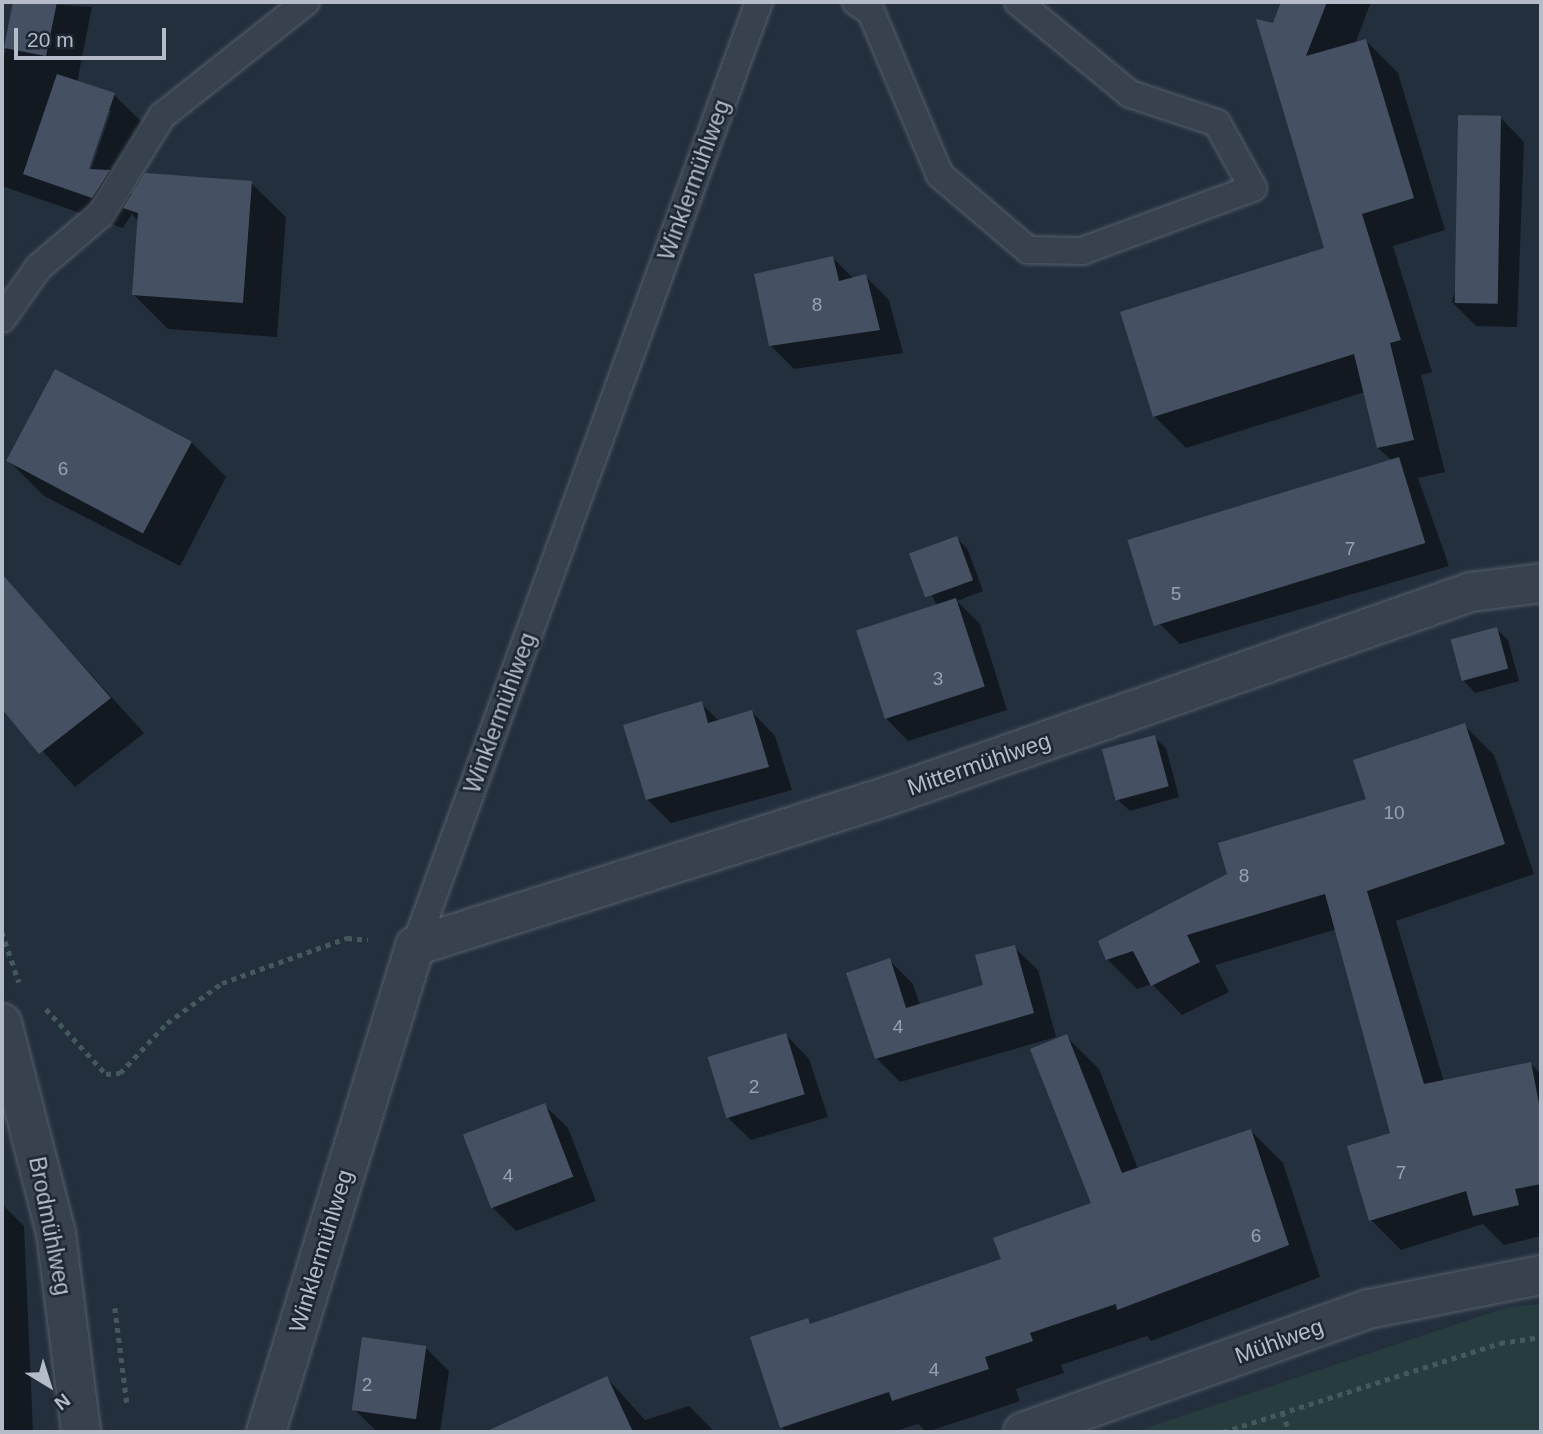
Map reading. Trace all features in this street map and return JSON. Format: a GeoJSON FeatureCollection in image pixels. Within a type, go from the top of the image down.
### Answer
{"type":"FeatureCollection","features":[{"type":"Feature","properties":{"kind":"street","name":"Mittermühlweg"},"geometry":{"type":"LineString","coordinates":[[415,946],[888,796],[1471,592],[1541,583]]}},
{"type":"Feature","properties":{"kind":"street","name":"Winklermühlweg"},"geometry":{"type":"LineString","coordinates":[[266,1432],[415,946]]}},
{"type":"Feature","properties":{"kind":"street","name":"Brodmühlweg"},"geometry":{"type":"LineString","coordinates":[[2,1023],[56,1233],[81,1432]]}},
{"type":"Feature","properties":{"kind":"street","name":"Mühlweg"},"geometry":{"type":"LineString","coordinates":[[1023,1432],[1369,1309],[1541,1275]]}},
{"type":"Feature","properties":{"kind":"lane"},"geometry":{"type":"LineString","coordinates":[[2,319],[39,267],[101,214],[162,116],[306,2]]}},
{"type":"Feature","properties":{"kind":"lane","name":"Winklermühlweg"},"geometry":{"type":"LineString","coordinates":[[415,946],[759,2]]}},
{"type":"Feature","properties":{"kind":"lane"},"geometry":{"type":"LineString","coordinates":[[873,5],[940,175],[1028,250],[1083,251],[1253,188],[1217,123],[1130,94],[1018,2]]}},
{"type":"Feature","properties":{"kind":"path"},"geometry":{"type":"LineString","coordinates":[[37,1005],[106,1074],[120,1073],[167,1023],[222,983],[347,938],[415,946]]}},
{"type":"Feature","properties":{"kind":"path"},"geometry":{"type":"LineString","coordinates":[[1223,1432],[1500,1343],[1541,1337]]}},
{"type":"Feature","properties":{"kind":"path"},"geometry":{"type":"LineString","coordinates":[[1282,1412],[1290,1432]]}},
{"type":"Feature","properties":{"kind":"green space"},"geometry":{"type":"Polygon","coordinates":[[[1541,1304],[1541,1432],[1134,1432],[1508,1307],[1541,1304]]]}},
{"type":"Feature","properties":{"kind":"building"},"geometry":{"type":"Polygon","coordinates":[[[13,2],[57,2],[46,56],[4,48],[13,2]]]}},
{"type":"Feature","properties":{"kind":"building"},"geometry":{"type":"Polygon","coordinates":[[[1281,2],[1327,2],[1306,56],[1366,39],[1414,198],[1362,214],[1401,340],[1390,343],[1414,440],[1377,448],[1354,354],[1153,417],[1120,312],[1324,248],[1256,19],[1273,23],[1281,2]]]}},
{"type":"Feature","properties":{"kind":"building"},"geometry":{"type":"Polygon","coordinates":[[[57,74],[115,93],[89,169],[110,170],[92,198],[23,174],[57,74]]]}},
{"type":"Feature","properties":{"kind":"building"},"geometry":{"type":"Polygon","coordinates":[[[1458,115],[1501,116],[1498,304],[1455,303],[1458,115]]]}},
{"type":"Feature","properties":{"kind":"building"},"geometry":{"type":"Polygon","coordinates":[[[145,173],[252,181],[243,303],[132,295],[138,213],[123,208],[145,173]]]}},
{"type":"Feature","properties":{"kind":"building"},"geometry":{"type":"Polygon","coordinates":[[[833,256],[839,281],[866,274],[880,330],[769,346],[754,274],[833,256]]]}},
{"type":"Feature","properties":{"kind":"building"},"geometry":{"type":"Polygon","coordinates":[[[55,369],[192,442],[143,534],[6,461],[55,369]]]}},
{"type":"Feature","properties":{"kind":"building"},"geometry":{"type":"Polygon","coordinates":[[[1399,457],[1425,543],[1154,626],[1127,540],[1399,457]]]}},
{"type":"Feature","properties":{"kind":"building"},"geometry":{"type":"Polygon","coordinates":[[[957,536],[973,580],[925,598],[909,553],[957,536]]]}},
{"type":"Feature","properties":{"kind":"building"},"geometry":{"type":"Polygon","coordinates":[[[2,574],[111,698],[39,754],[2,709],[2,574]]]}},
{"type":"Feature","properties":{"kind":"building"},"geometry":{"type":"Polygon","coordinates":[[[956,598],[985,686],[885,719],[856,630],[956,598]]]}},
{"type":"Feature","properties":{"kind":"building"},"geometry":{"type":"Polygon","coordinates":[[[1497,627],[1508,669],[1462,681],[1451,639],[1497,627]]]}},
{"type":"Feature","properties":{"kind":"building"},"geometry":{"type":"Polygon","coordinates":[[[702,701],[708,723],[752,710],[769,767],[646,800],[623,725],[702,701]]]}},
{"type":"Feature","properties":{"kind":"building"},"geometry":{"type":"Polygon","coordinates":[[[1465,723],[1505,844],[1367,891],[1424,1084],[1531,1062],[1541,1114],[1541,1184],[1515,1189],[1519,1205],[1473,1216],[1466,1191],[1369,1221],[1347,1146],[1390,1133],[1325,894],[1187,935],[1200,962],[1151,986],[1133,951],[1106,960],[1098,941],[1227,874],[1218,843],[1366,799],[1353,760],[1465,723]]]}},
{"type":"Feature","properties":{"kind":"building"},"geometry":{"type":"Polygon","coordinates":[[[1155,735],[1169,786],[1116,800],[1102,749],[1155,735]]]}},
{"type":"Feature","properties":{"kind":"building"},"geometry":{"type":"Polygon","coordinates":[[[1015,945],[1034,1013],[875,1059],[846,973],[890,958],[906,1008],[983,985],[975,955],[1015,945]]]}},
{"type":"Feature","properties":{"kind":"building"},"geometry":{"type":"Polygon","coordinates":[[[786,1033],[805,1094],[726,1118],[708,1057],[786,1033]]]}},
{"type":"Feature","properties":{"kind":"building"},"geometry":{"type":"Polygon","coordinates":[[[1067,1034],[1122,1173],[1251,1129],[1289,1245],[1117,1310],[1116,1304],[1030,1333],[1033,1341],[985,1357],[989,1369],[892,1401],[889,1392],[780,1428],[750,1337],[808,1318],[810,1324],[1001,1259],[993,1238],[1091,1203],[1030,1049],[1067,1034]]]}},
{"type":"Feature","properties":{"kind":"building"},"geometry":{"type":"Polygon","coordinates":[[[545,1103],[573,1177],[491,1208],[463,1135],[545,1103]]]}},
{"type":"Feature","properties":{"kind":"building"},"geometry":{"type":"Polygon","coordinates":[[[362,1337],[426,1346],[416,1419],[352,1410],[362,1337]]]}},
{"type":"Feature","properties":{"kind":"building"},"geometry":{"type":"Polygon","coordinates":[[[607,1376],[633,1432],[485,1432],[607,1376]]]}}]}
